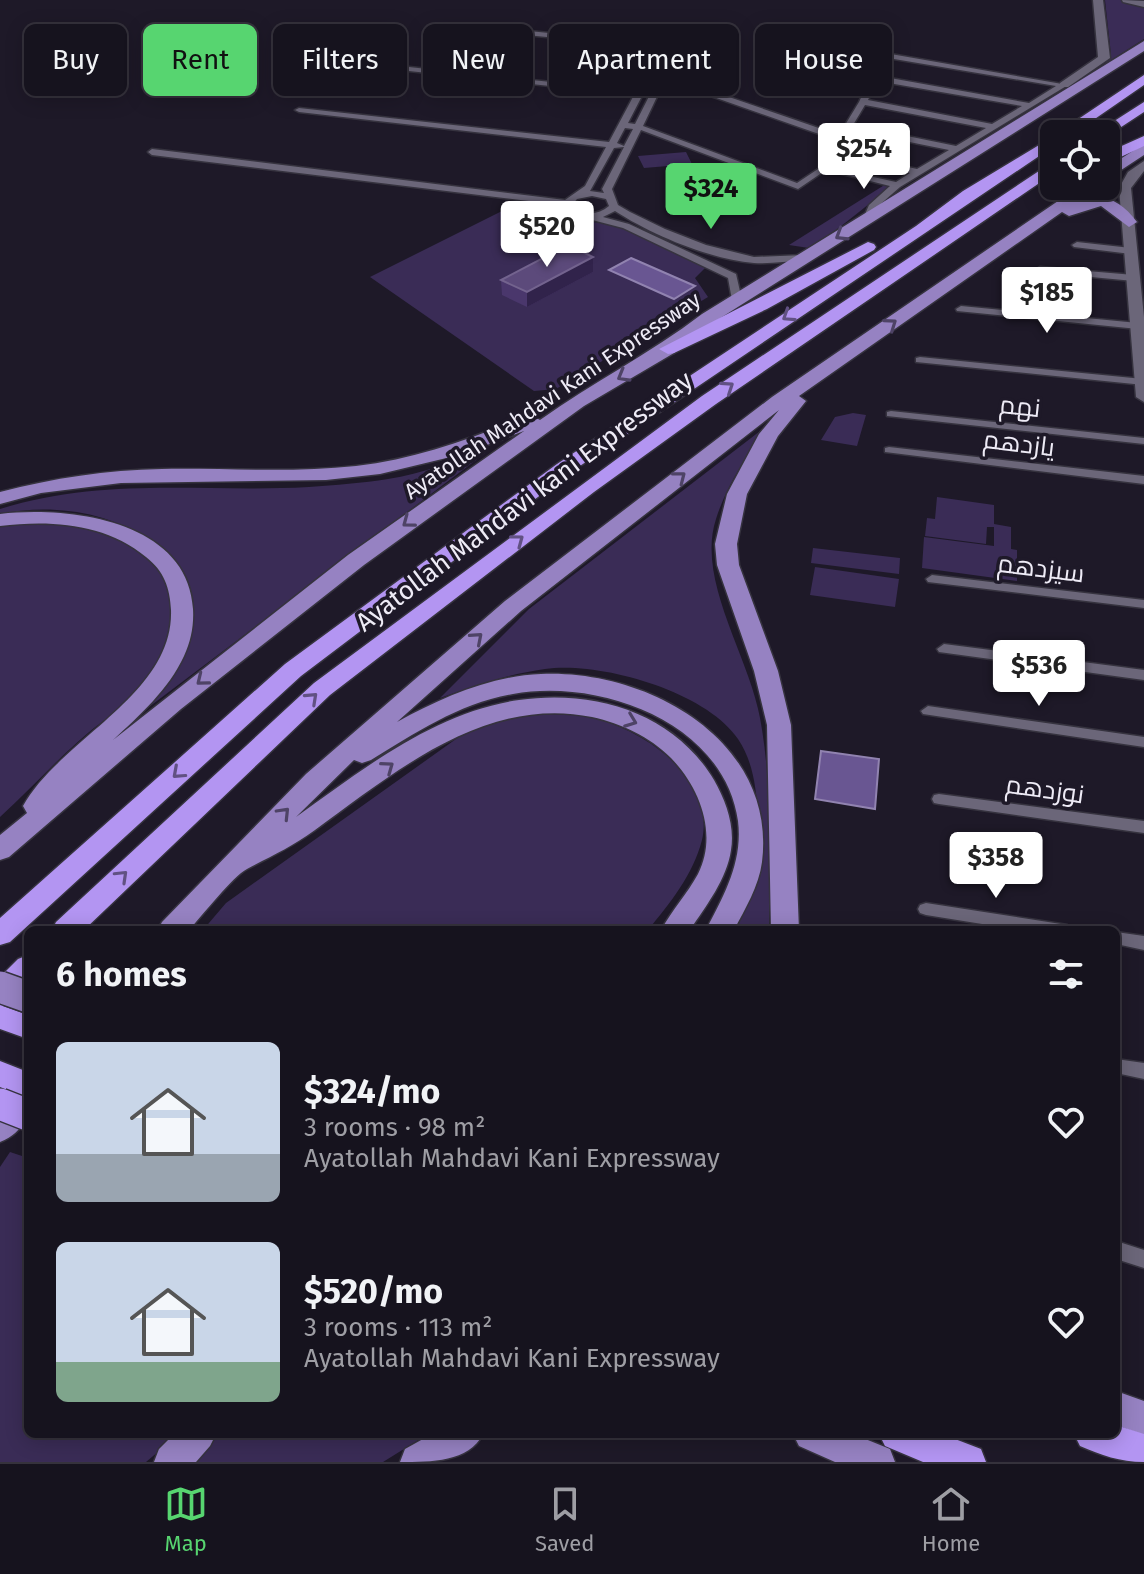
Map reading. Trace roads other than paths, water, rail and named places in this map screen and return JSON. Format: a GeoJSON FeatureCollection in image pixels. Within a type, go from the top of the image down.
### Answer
{"type":"FeatureCollection","features":[{"type":"Feature","properties":{"kind":"highway"},"geometry":{"type":"LineString","coordinates":[[1084,120],[1144,79]]}},
{"type":"Feature","properties":{"kind":"highway"},"geometry":{"type":"LineString","coordinates":[[1120,122],[1144,106]]}},
{"type":"Feature","properties":{"kind":"highway"},"geometry":{"type":"LineString","coordinates":[[1120,152],[1144,140]]}},
{"type":"Feature","properties":{"kind":"highway","name":"Ayatollah Mahdavi Kani Expressway"},"geometry":{"type":"LineString","coordinates":[[0,934],[293,670],[564,468],[1040,149]]}},
{"type":"Feature","properties":{"kind":"highway","name":"Ayatollah Mahdavi kani Expressway"},"geometry":{"type":"LineString","coordinates":[[70,926],[322,689],[611,470],[1040,176]]}},
{"type":"Feature","properties":{"kind":"highway"},"geometry":{"type":"LineString","coordinates":[[994,207],[1040,189]]}},
{"type":"Feature","properties":{"kind":"highway"},"geometry":{"type":"LineString","coordinates":[[668,349],[761,305],[969,194]]}},
{"type":"Feature","properties":{"kind":"highway"},"geometry":{"type":"LineString","coordinates":[[0,995],[24,980]]}},
{"type":"Feature","properties":{"kind":"highway"},"geometry":{"type":"LineString","coordinates":[[0,1017],[24,1026]]}},
{"type":"Feature","properties":{"kind":"highway"},"geometry":{"type":"LineString","coordinates":[[0,1074],[24,1083]]}},
{"type":"Feature","properties":{"kind":"highway"},"geometry":{"type":"LineString","coordinates":[[0,1104],[24,1113]]}},
{"type":"Feature","properties":{"kind":"highway"},"geometry":{"type":"LineString","coordinates":[[907,1438],[968,1462]]}},
{"type":"Feature","properties":{"kind":"highway"},"geometry":{"type":"LineString","coordinates":[[1104,1438],[1144,1452]]}},
{"type":"Feature","properties":{"kind":"main road"},"geometry":{"type":"LineString","coordinates":[[1074,82],[1104,58],[1098,0]]}},
{"type":"Feature","properties":{"kind":"main road"},"geometry":{"type":"LineString","coordinates":[[1127,0],[1144,4]]}},
{"type":"Feature","properties":{"kind":"main road","name":"Ayatollah Mahdavi Kani Expressway"},"geometry":{"type":"LineString","coordinates":[[20,831],[238,651],[437,500],[577,402],[668,349],[737,300],[868,219],[1074,82],[1102,71],[1144,45]]}},
{"type":"Feature","properties":{"kind":"main road"},"geometry":{"type":"LineString","coordinates":[[1120,165],[1144,148]]}},
{"type":"Feature","properties":{"kind":"main road"},"geometry":{"type":"LineString","coordinates":[[1143,389],[1127,183],[1144,165]]}},
{"type":"Feature","properties":{"kind":"main road"},"geometry":{"type":"LineString","coordinates":[[176,926],[315,781],[513,606],[767,411],[1070,200]]}},
{"type":"Feature","properties":{"kind":"main road"},"geometry":{"type":"LineString","coordinates":[[1007,243],[1094,201],[1110,202],[1129,222]]}},
{"type":"Feature","properties":{"kind":"main road"},"geometry":{"type":"LineString","coordinates":[[785,926],[779,725],[766,671],[728,565],[726,544],[737,494],[757,454],[769,434],[819,375]]}},
{"type":"Feature","properties":{"kind":"main road"},"geometry":{"type":"LineString","coordinates":[[0,498],[34,488],[99,477],[163,473],[327,474],[376,469],[460,451],[577,402]]}},
{"type":"Feature","properties":{"kind":"main road"},"geometry":{"type":"LineString","coordinates":[[0,520],[52,518],[82,521],[137,540],[172,571],[184,608],[180,640],[167,667],[124,716],[63,770],[20,831],[0,850]]}},
{"type":"Feature","properties":{"kind":"main road"},"geometry":{"type":"LineString","coordinates":[[315,781],[430,712],[498,688],[552,682],[635,697],[665,709],[696,730],[736,773],[747,805],[751,833],[749,863],[736,903],[722,926]]}},
{"type":"Feature","properties":{"kind":"main road"},"geometry":{"type":"LineString","coordinates":[[228,869],[272,847],[415,748],[449,731],[486,715],[517,708],[577,706],[636,722],[662,736],[686,756],[703,780],[719,826],[717,859],[677,926]]}},
{"type":"Feature","properties":{"kind":"main road"},"geometry":{"type":"LineString","coordinates":[[0,987],[24,979]]}},
{"type":"Feature","properties":{"kind":"main road"},"geometry":{"type":"LineString","coordinates":[[0,1128],[24,1100]]}},
{"type":"Feature","properties":{"kind":"main road"},"geometry":{"type":"LineString","coordinates":[[1120,1409],[1144,1418]]}},
{"type":"Feature","properties":{"kind":"main road"},"geometry":{"type":"LineString","coordinates":[[172,1462],[194,1438]]}},
{"type":"Feature","properties":{"kind":"main road"},"geometry":{"type":"LineString","coordinates":[[418,1462],[458,1438]]}},
{"type":"Feature","properties":{"kind":"main road"},"geometry":{"type":"LineString","coordinates":[[820,1438],[877,1462]]}},
{"type":"Feature","properties":{"kind":"street"},"geometry":{"type":"LineString","coordinates":[[892,56],[1074,82]]}},
{"type":"Feature","properties":{"kind":"street"},"geometry":{"type":"LineString","coordinates":[[407,69],[549,84]]}},
{"type":"Feature","properties":{"kind":"street"},"geometry":{"type":"LineString","coordinates":[[892,81],[1029,105]]}},
{"type":"Feature","properties":{"kind":"street"},"geometry":{"type":"LineString","coordinates":[[868,219],[872,207],[897,185],[1029,105],[1074,82]]}},
{"type":"Feature","properties":{"kind":"street"},"geometry":{"type":"LineString","coordinates":[[152,152],[566,203],[589,187],[637,96]]}},
{"type":"Feature","properties":{"kind":"street"},"geometry":{"type":"LineString","coordinates":[[654,96],[607,189],[612,201],[632,219],[694,244],[753,260],[804,258]]}},
{"type":"Feature","properties":{"kind":"street"},"geometry":{"type":"LineString","coordinates":[[719,96],[842,139]]}},
{"type":"Feature","properties":{"kind":"street"},"geometry":{"type":"LineString","coordinates":[[622,125],[639,127],[798,186],[821,171],[866,96]]}},
{"type":"Feature","properties":{"kind":"street"},"geometry":{"type":"LineString","coordinates":[[863,102],[992,127]]}},
{"type":"Feature","properties":{"kind":"street"},"geometry":{"type":"LineString","coordinates":[[299,110],[628,147]]}},
{"type":"Feature","properties":{"kind":"street"},"geometry":{"type":"LineString","coordinates":[[848,127],[956,149]]}},
{"type":"Feature","properties":{"kind":"street"},"geometry":{"type":"LineString","coordinates":[[854,158],[917,172]]}},
{"type":"Feature","properties":{"kind":"street"},"geometry":{"type":"LineString","coordinates":[[830,169],[897,185]]}},
{"type":"Feature","properties":{"kind":"street"},"geometry":{"type":"LineString","coordinates":[[582,194],[612,201]]}},
{"type":"Feature","properties":{"kind":"street"},"geometry":{"type":"LineString","coordinates":[[590,216],[611,211],[612,201]]}},
{"type":"Feature","properties":{"kind":"street"},"geometry":{"type":"LineString","coordinates":[[566,203],[568,211],[626,226],[733,276],[737,300]]}},
{"type":"Feature","properties":{"kind":"street"},"geometry":{"type":"LineString","coordinates":[[1077,245],[1131,251]]}},
{"type":"Feature","properties":{"kind":"street"},"geometry":{"type":"LineString","coordinates":[[1040,270],[1134,278]]}},
{"type":"Feature","properties":{"kind":"street"},"geometry":{"type":"LineString","coordinates":[[961,309],[1138,326]]}},
{"type":"Feature","properties":{"kind":"street"},"geometry":{"type":"LineString","coordinates":[[920,360],[1143,389]]}},
{"type":"Feature","properties":{"kind":"street","name":"نهم"},"geometry":{"type":"LineString","coordinates":[[891,414],[1144,441]]}},
{"type":"Feature","properties":{"kind":"street","name":"یازدهم"},"geometry":{"type":"LineString","coordinates":[[889,450],[1144,480]]}},
{"type":"Feature","properties":{"kind":"street","name":"سیزدهم"},"geometry":{"type":"LineString","coordinates":[[932,579],[1144,604]]}},
{"type":"Feature","properties":{"kind":"street"},"geometry":{"type":"LineString","coordinates":[[944,649],[1144,675]]}},
{"type":"Feature","properties":{"kind":"street"},"geometry":{"type":"LineString","coordinates":[[928,711],[1144,742]]}},
{"type":"Feature","properties":{"kind":"street","name":"نوزدهم"},"geometry":{"type":"LineString","coordinates":[[939,799],[1144,827]]}},
{"type":"Feature","properties":{"kind":"street"},"geometry":{"type":"LineString","coordinates":[[926,909],[1035,926]]}},
{"type":"Feature","properties":{"kind":"street"},"geometry":{"type":"LineString","coordinates":[[1120,939],[1144,943]]}},
{"type":"Feature","properties":{"kind":"street"},"geometry":{"type":"LineString","coordinates":[[1120,1067],[1144,1071]]}},
{"type":"Feature","properties":{"kind":"street"},"geometry":{"type":"LineString","coordinates":[[1120,1251],[1144,1259]]}}]}
